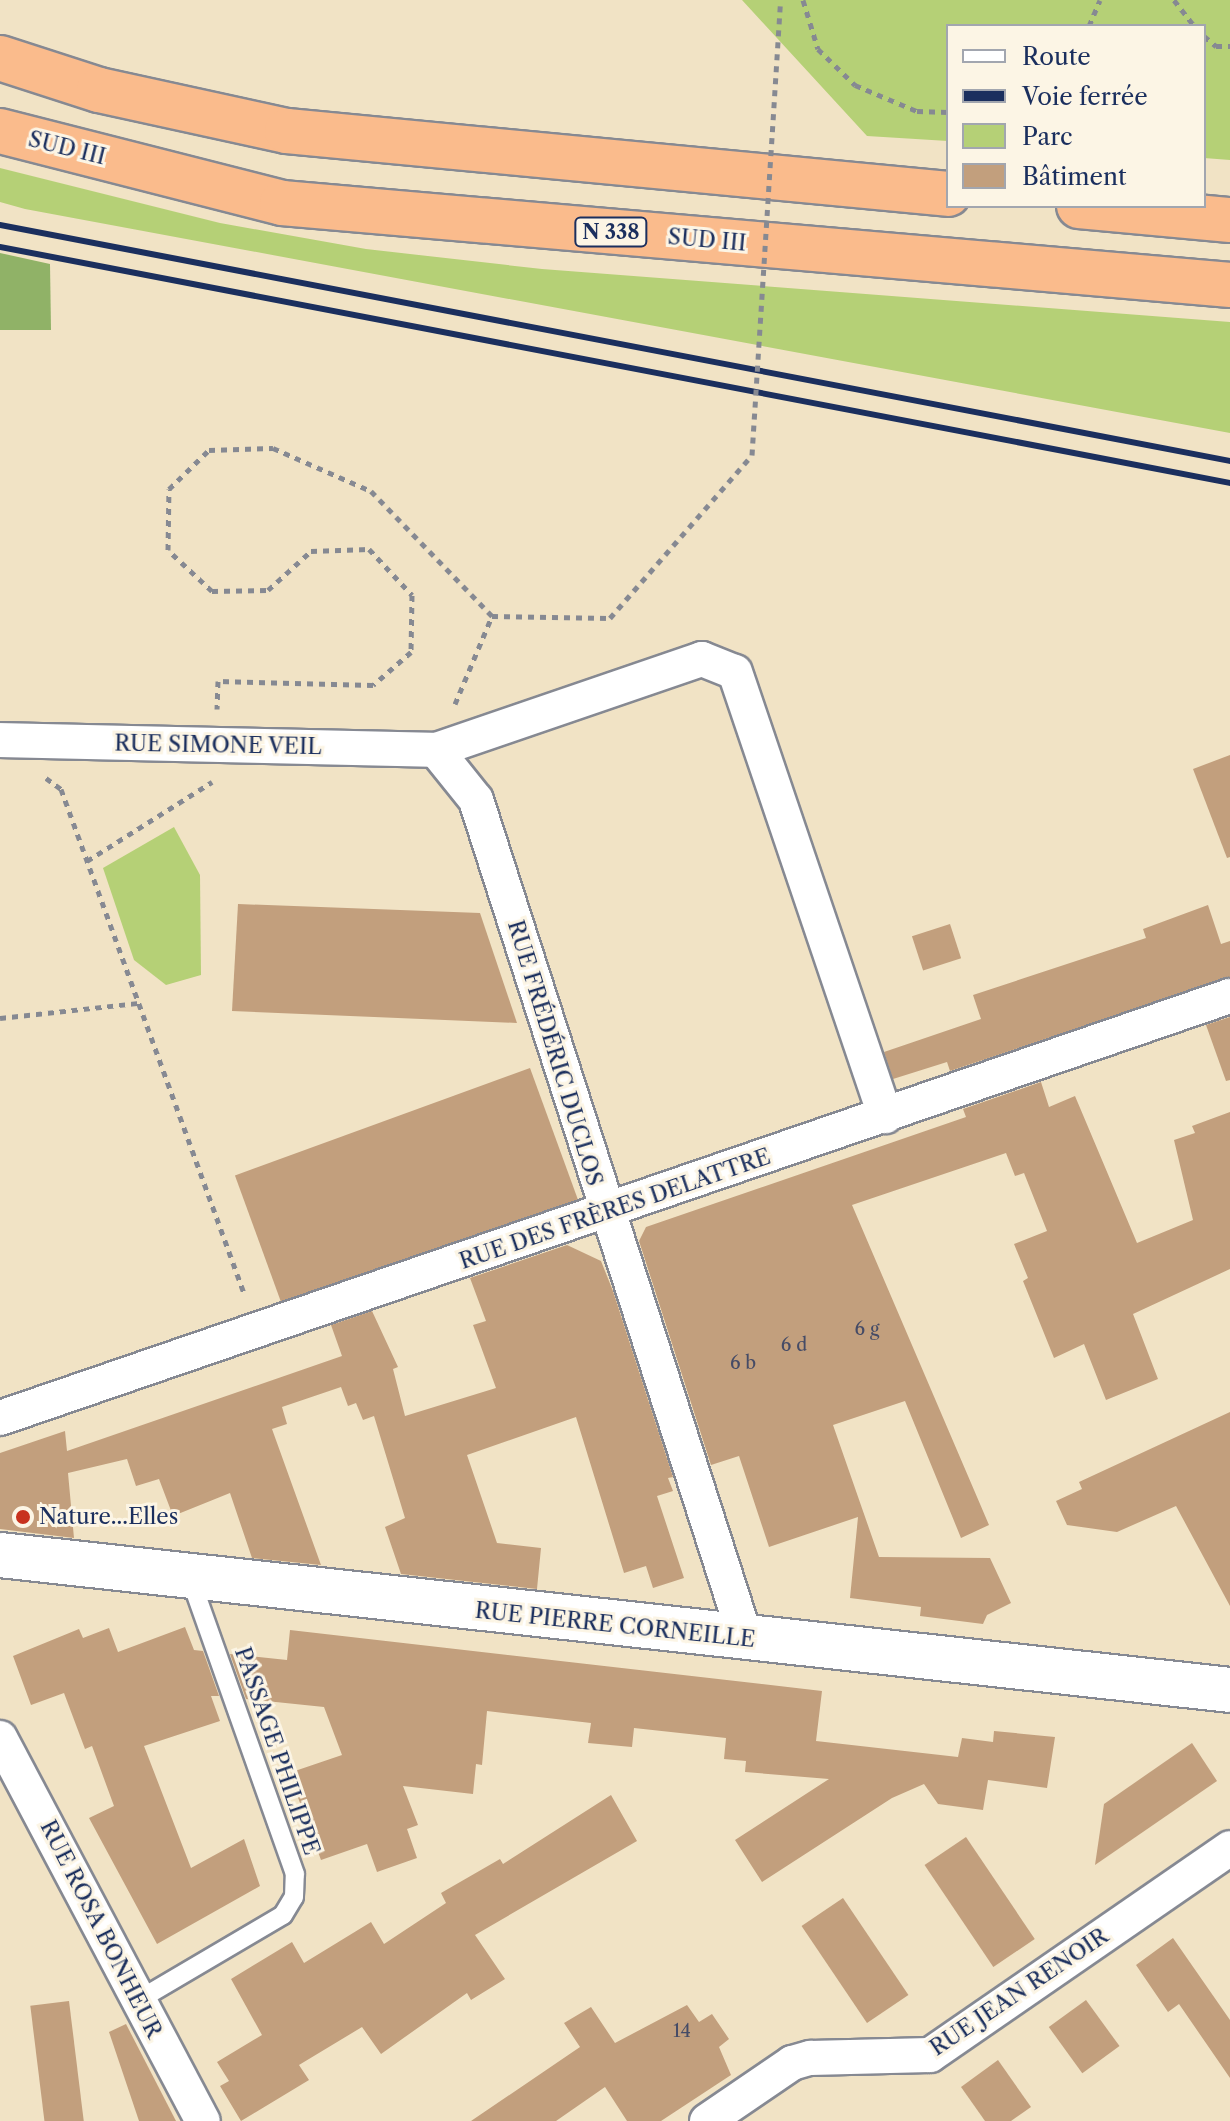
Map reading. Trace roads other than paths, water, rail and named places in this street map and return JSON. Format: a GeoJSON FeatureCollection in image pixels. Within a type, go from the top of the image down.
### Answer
{"type":"FeatureCollection","features":[{"type":"Feature","properties":{"kind":"highway"},"geometry":{"type":"LineString","coordinates":[[0,58],[99,90],[287,131],[946,194]]}},
{"type":"Feature","properties":{"kind":"highway","name":"SUD III"},"geometry":{"type":"LineString","coordinates":[[0,131],[282,203],[1230,285]]}},
{"type":"Feature","properties":{"kind":"highway"},"geometry":{"type":"LineString","coordinates":[[1101,208],[1230,220]]}},
{"type":"Feature","properties":{"kind":"street"},"geometry":{"type":"LineString","coordinates":[[436,750],[702,659],[735,672],[885,1116]]}},
{"type":"Feature","properties":{"kind":"street","name":"RUE SIMONE VEIL"},"geometry":{"type":"LineString","coordinates":[[0,740],[436,750]]}},
{"type":"Feature","properties":{"kind":"street","name":"RUE FRÉDÉRIC DUCLOS"},"geometry":{"type":"LineString","coordinates":[[436,750],[476,800],[605,1213],[746,1640]]}},
{"type":"Feature","properties":{"kind":"street","name":"RUE DES FRÈRES DELATTRE"},"geometry":{"type":"LineString","coordinates":[[0,1418],[605,1213],[1230,996]]}},
{"type":"Feature","properties":{"kind":"street","name":"RUE PIERRE CORNEILLE"},"geometry":{"type":"LineString","coordinates":[[0,1555],[746,1640],[1230,1690]]}},
{"type":"Feature","properties":{"kind":"street","name":"RUE ROSA BONHEUR"},"geometry":{"type":"LineString","coordinates":[[0,1738],[203,2121]]}},
{"type":"Feature","properties":{"kind":"street","name":"RUE JEAN RENOIR"},"geometry":{"type":"LineString","coordinates":[[707,2121],[792,2063],[810,2058],[930,2055],[1230,1848]]}},
{"type":"Feature","properties":{"kind":"lane","name":"PASSAGE PHILIPPE"},"geometry":{"type":"LineString","coordinates":[[137,2001],[283,1915],[294,1897],[295,1874],[190,1578]]}},
{"type":"Feature","properties":{"kind":"railway"},"geometry":{"type":"LineString","coordinates":[[0,225],[1230,461]]}},
{"type":"Feature","properties":{"kind":"railway"},"geometry":{"type":"LineString","coordinates":[[0,247],[1230,483]]}},
{"type":"Feature","properties":{"kind":"place","name":"Nature...Elles"},"geometry":{"type":"Point","coordinates":[23,1517]}}]}
